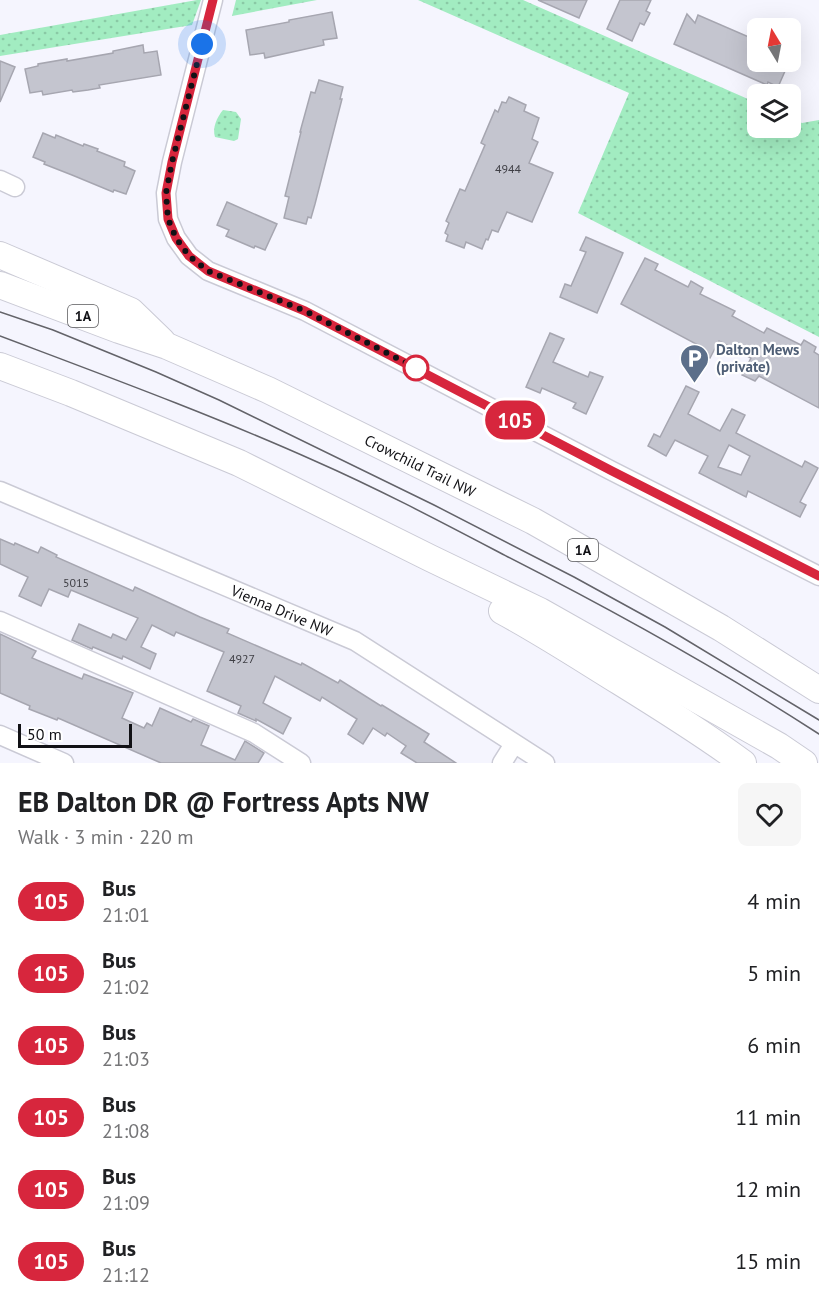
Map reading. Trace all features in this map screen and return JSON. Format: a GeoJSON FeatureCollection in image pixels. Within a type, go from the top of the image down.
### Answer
{"type":"FeatureCollection","features":[{"type":"Feature","properties":{"kind":"highway"},"geometry":{"type":"LineString","coordinates":[[0,255],[131,311],[166,346]]}},
{"type":"Feature","properties":{"kind":"highway","name":"Crowchild Trail NW"},"geometry":{"type":"LineString","coordinates":[[0,285],[166,346],[268,390],[533,521],[721,628],[819,690]]}},
{"type":"Feature","properties":{"kind":"highway"},"geometry":{"type":"LineString","coordinates":[[0,366],[239,463],[540,611],[779,746],[804,763]]}},
{"type":"Feature","properties":{"kind":"highway"},"geometry":{"type":"LineString","coordinates":[[430,558],[457,585],[537,630],[711,740],[743,763]]}},
{"type":"Feature","properties":{"kind":"street"},"geometry":{"type":"LineString","coordinates":[[213,0],[166,193],[168,219],[176,238],[189,256],[208,271],[305,311],[819,576]]}},
{"type":"Feature","properties":{"kind":"street","name":"Vienna Drive NW"},"geometry":{"type":"LineString","coordinates":[[0,491],[355,641],[545,763]]}},
{"type":"Feature","properties":{"kind":"street"},"geometry":{"type":"LineString","coordinates":[[0,621],[254,733],[302,763]]}},
{"type":"Feature","properties":{"kind":"street"},"geometry":{"type":"LineString","coordinates":[[0,735],[36,758],[64,763]]}},
{"type":"Feature","properties":{"kind":"street"},"geometry":{"type":"LineString","coordinates":[[502,763],[514,744]]}},
{"type":"Feature","properties":{"kind":"green space"},"geometry":{"type":"Polygon","coordinates":[[[201,0],[192,25],[0,56],[0,35],[201,0]]]}},
{"type":"Feature","properties":{"kind":"green space"},"geometry":{"type":"Polygon","coordinates":[[[236,0],[317,0],[232,16],[236,0]]]}},
{"type":"Feature","properties":{"kind":"green space"},"geometry":{"type":"Polygon","coordinates":[[[418,0],[523,0],[747,99],[747,138],[801,138],[801,123],[819,120],[819,337],[578,213],[629,93],[418,0]]]}},
{"type":"Feature","properties":{"kind":"green space"},"geometry":{"type":"Polygon","coordinates":[[[223,110],[236,112],[241,119],[238,139],[234,141],[215,137],[216,123],[223,110]]]}},
{"type":"Feature","properties":{"kind":"building"},"geometry":{"type":"Polygon","coordinates":[[[538,0],[587,0],[579,18],[538,0]]]}},
{"type":"Feature","properties":{"kind":"building"},"geometry":{"type":"Polygon","coordinates":[[[620,0],[651,0],[646,11],[650,13],[644,25],[640,23],[632,41],[607,29],[620,0]]]}},
{"type":"Feature","properties":{"kind":"building"},"geometry":{"type":"Polygon","coordinates":[[[332,12],[337,38],[323,40],[324,45],[265,58],[264,53],[250,55],[246,30],[332,12]]]}},
{"type":"Feature","properties":{"kind":"building"},"geometry":{"type":"Polygon","coordinates":[[[687,14],[695,23],[698,15],[747,36],[747,72],[785,72],[779,84],[768,82],[765,84],[674,44],[687,14]]]}},
{"type":"Feature","properties":{"kind":"building"},"geometry":{"type":"Polygon","coordinates":[[[143,45],[144,53],[157,51],[161,75],[99,85],[100,88],[88,90],[43,95],[42,91],[30,93],[25,69],[38,66],[38,64],[113,53],[113,51],[143,45]]]}},
{"type":"Feature","properties":{"kind":"building"},"geometry":{"type":"Polygon","coordinates":[[[0,61],[15,67],[0,102],[0,61]]]}},
{"type":"Feature","properties":{"kind":"building"},"geometry":{"type":"Polygon","coordinates":[[[319,80],[343,87],[340,99],[342,99],[311,218],[308,217],[306,224],[284,218],[289,197],[285,196],[311,92],[315,93],[319,80]]]}},
{"type":"Feature","properties":{"kind":"building"},"geometry":{"type":"Polygon","coordinates":[[[509,97],[526,105],[524,111],[539,118],[532,139],[538,142],[529,163],[553,173],[532,222],[507,212],[498,232],[492,230],[482,249],[466,242],[464,248],[446,241],[448,235],[445,233],[449,223],[446,221],[460,189],[465,191],[485,145],[481,143],[495,110],[498,112],[502,102],[506,103],[509,97]]]}},
{"type":"Feature","properties":{"kind":"building"},"geometry":{"type":"Polygon","coordinates":[[[43,133],[55,138],[56,135],[83,146],[84,144],[125,162],[124,166],[135,171],[126,194],[114,190],[113,192],[44,164],[45,162],[33,157],[43,133]]]}},
{"type":"Feature","properties":{"kind":"building"},"geometry":{"type":"Polygon","coordinates":[[[227,202],[277,224],[265,250],[255,246],[254,248],[226,236],[229,230],[217,225],[227,202]]]}},
{"type":"Feature","properties":{"kind":"building"},"geometry":{"type":"Polygon","coordinates":[[[586,237],[623,253],[597,313],[560,297],[565,284],[571,286],[586,252],[580,250],[586,237]]]}},
{"type":"Feature","properties":{"kind":"building"},"geometry":{"type":"Polygon","coordinates":[[[645,258],[658,264],[655,270],[688,287],[691,281],[703,288],[700,294],[735,311],[732,316],[764,333],[767,328],[801,345],[804,340],[816,347],[814,352],[819,355],[819,408],[759,376],[755,381],[742,375],[751,358],[719,341],[710,358],[698,351],[700,346],[621,304],[645,258]]]}},
{"type":"Feature","properties":{"kind":"building"},"geometry":{"type":"Polygon","coordinates":[[[550,333],[564,339],[553,362],[588,377],[590,372],[603,377],[586,414],[573,408],[576,403],[542,388],[540,393],[526,387],[550,333]]]}},
{"type":"Feature","properties":{"kind":"building"},"geometry":{"type":"Polygon","coordinates":[[[686,386],[699,392],[688,414],[720,431],[732,409],[745,415],[736,433],[802,467],[805,461],[818,468],[800,502],[806,505],[800,517],[748,491],[746,497],[699,473],[708,456],[675,440],[666,456],[648,446],[654,434],[660,437],[686,386]],[[729,445],[718,467],[741,475],[750,456],[729,445]]]}},
{"type":"Feature","properties":{"kind":"building"},"geometry":{"type":"Polygon","coordinates":[[[0,539],[38,553],[41,547],[57,555],[56,557],[133,591],[135,587],[229,629],[227,633],[301,665],[302,663],[338,683],[340,680],[429,734],[424,742],[456,763],[417,763],[401,753],[406,746],[387,733],[385,736],[373,728],[363,744],[348,734],[357,719],[322,697],[320,701],[275,676],[263,703],[291,718],[283,734],[256,719],[256,721],[238,713],[241,706],[207,691],[224,652],[176,632],[174,636],[152,625],[141,647],[156,654],[150,669],[123,656],[122,659],[72,640],[79,624],[111,638],[113,634],[126,640],[138,618],[71,590],[68,597],[49,589],[41,606],[19,596],[28,577],[0,564],[0,539]]]}},
{"type":"Feature","properties":{"kind":"building"},"geometry":{"type":"Polygon","coordinates":[[[0,634],[36,651],[32,658],[82,679],[84,674],[133,693],[122,718],[144,728],[147,723],[152,726],[160,708],[191,722],[193,719],[209,726],[201,745],[235,760],[245,741],[264,753],[258,763],[161,763],[58,718],[57,720],[29,709],[30,706],[0,693],[0,634]]]}},
{"type":"Feature","properties":{"kind":"tram line"},"geometry":{"type":"LineString","coordinates":[[0,312],[53,330],[219,400],[434,505],[665,627],[819,720]]}},
{"type":"Feature","properties":{"kind":"tram line"},"geometry":{"type":"LineString","coordinates":[[0,336],[198,412],[364,484],[548,577],[627,620],[705,664],[819,734]]}},
{"type":"Feature","properties":{"kind":"bus line","name":"105"},"geometry":{"type":"LineString","coordinates":[[213,0],[166,193],[168,219],[176,238],[189,256],[208,271],[305,311],[819,576]]}},
{"type":"Feature","properties":{"kind":"place","name":"Dalton Mews (private)"},"geometry":{"type":"Point","coordinates":[695,384]}},
{"type":"Feature","properties":{"kind":"route"},"geometry":{"type":"LineString","coordinates":[[202,44],[166,193],[168,219],[176,238],[189,256],[208,271],[305,311],[424,372],[416,368]]}}]}
